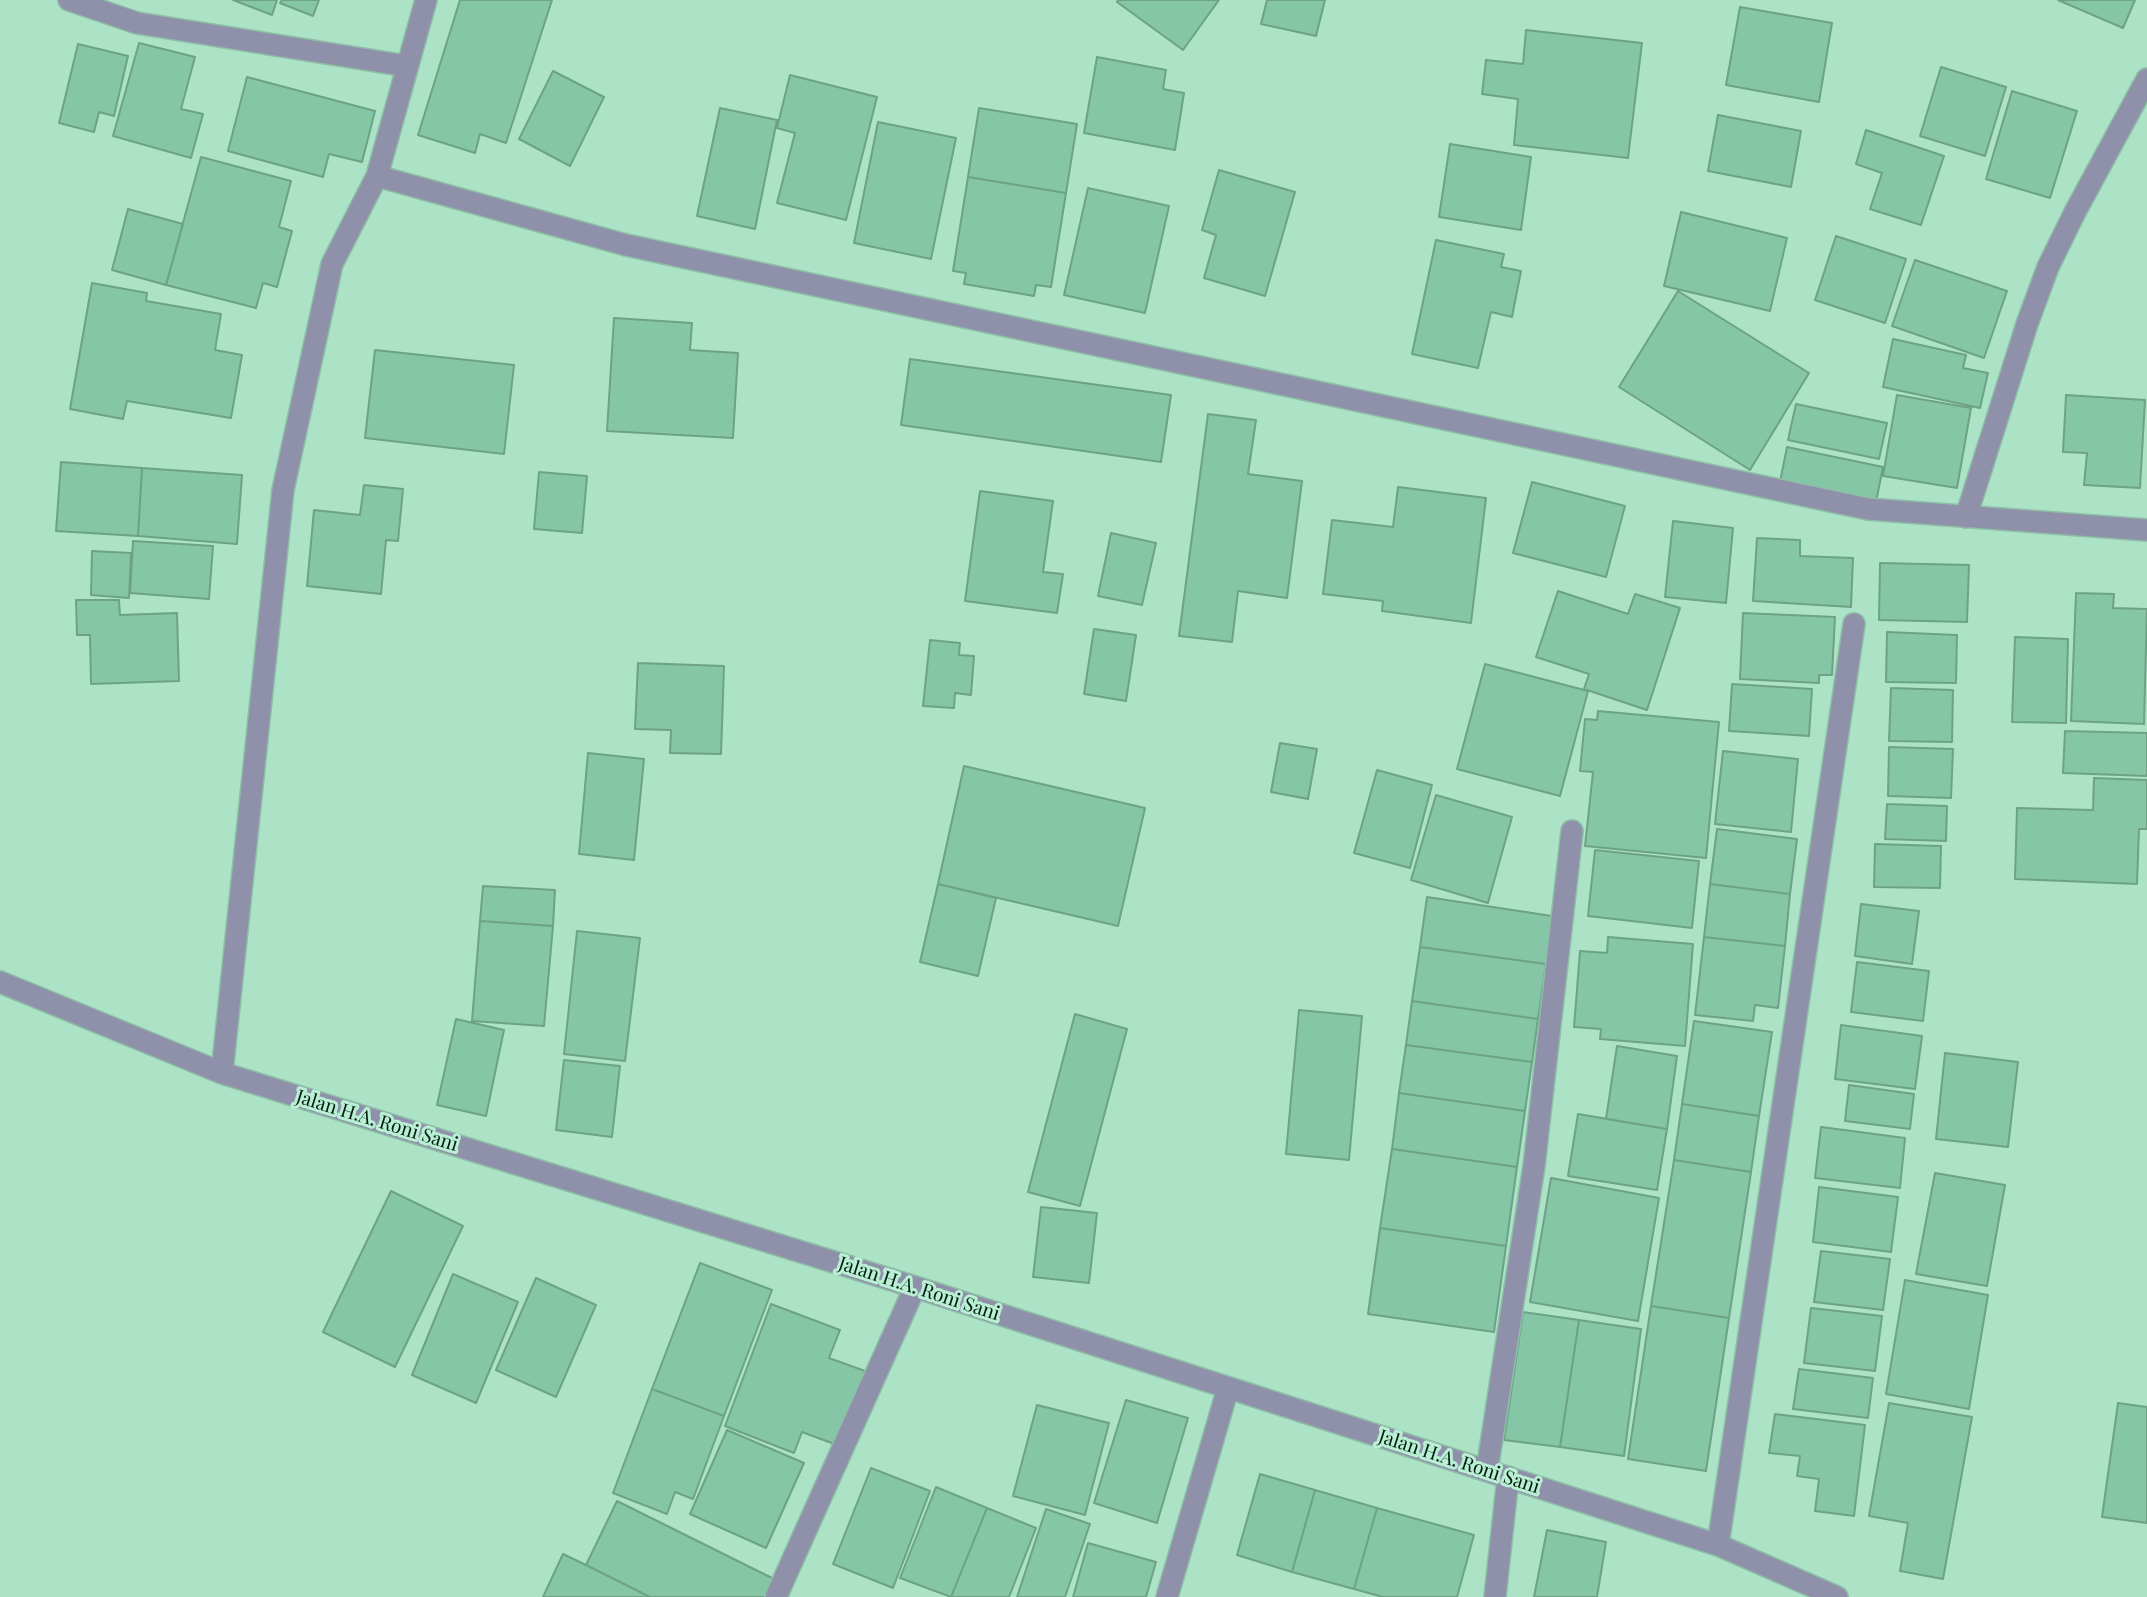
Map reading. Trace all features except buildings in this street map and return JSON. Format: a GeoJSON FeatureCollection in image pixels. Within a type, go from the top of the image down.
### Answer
{"type":"FeatureCollection","features":[{"type":"Feature","properties":{"kind":"street"},"geometry":{"type":"LineString","coordinates":[[69,0],[137,23],[407,66]]}},
{"type":"Feature","properties":{"kind":"street"},"geometry":{"type":"LineString","coordinates":[[222,1073],[283,489],[332,264],[377,176],[426,0]]}},
{"type":"Feature","properties":{"kind":"street"},"geometry":{"type":"LineString","coordinates":[[1966,517],[2027,324],[2048,267],[2147,79]]}},
{"type":"Feature","properties":{"kind":"street"},"geometry":{"type":"LineString","coordinates":[[377,176],[653,251],[1868,509],[2147,530]]}},
{"type":"Feature","properties":{"kind":"street"},"geometry":{"type":"LineString","coordinates":[[1717,1545],[1854,624]]}},
{"type":"Feature","properties":{"kind":"street"},"geometry":{"type":"LineString","coordinates":[[1487,1471],[1534,1167],[1572,831]]}},
{"type":"Feature","properties":{"kind":"street","name":"Jalan H.A. Roni Sani"},"geometry":{"type":"LineString","coordinates":[[0,982],[222,1073],[915,1287],[1717,1545],[1837,1597]]}},
{"type":"Feature","properties":{"kind":"street"},"geometry":{"type":"LineString","coordinates":[[776,1597],[915,1287]]}},
{"type":"Feature","properties":{"kind":"street"},"geometry":{"type":"LineString","coordinates":[[1167,1597],[1228,1388]]}},
{"type":"Feature","properties":{"kind":"street"},"geometry":{"type":"LineString","coordinates":[[1495,1597],[1508,1478]]}}]}
